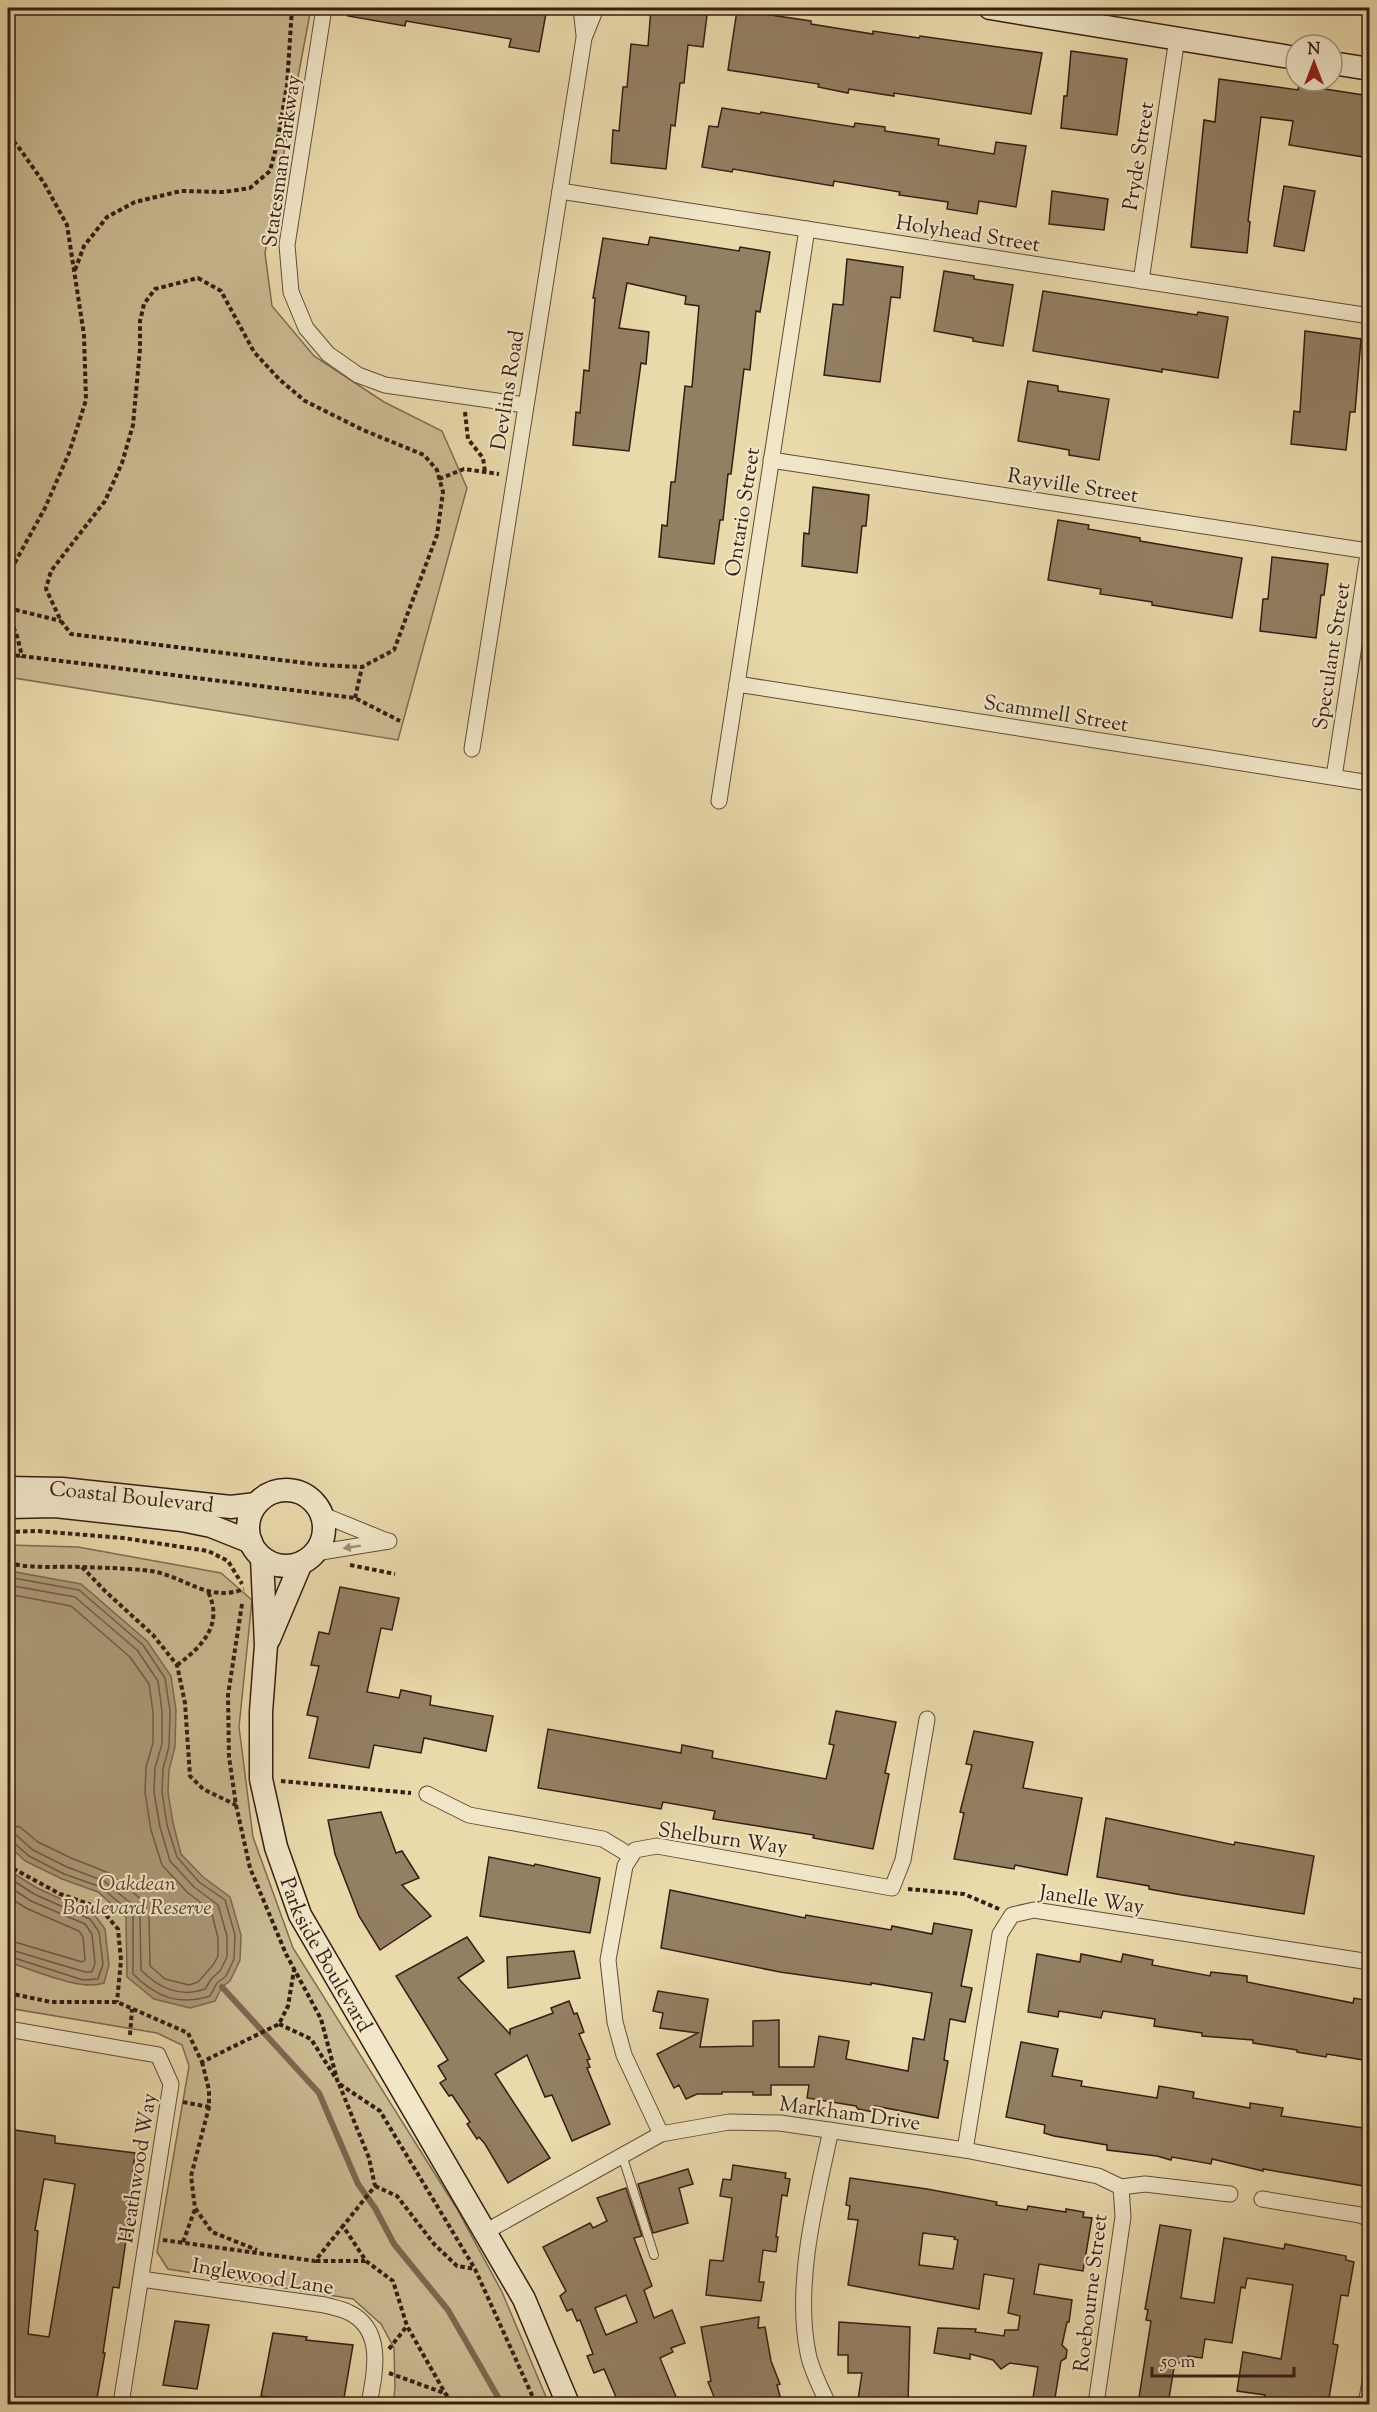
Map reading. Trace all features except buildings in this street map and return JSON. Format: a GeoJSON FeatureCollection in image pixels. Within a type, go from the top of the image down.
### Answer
{"type":"FeatureCollection","features":[{"type":"Feature","properties":{"kind":"street","name":"Statesman Parkway"},"geometry":{"type":"LineString","coordinates":[[324,8],[287,245],[291,292],[306,328],[328,354],[358,375],[385,385],[525,405]]}},
{"type":"Feature","properties":{"kind":"street","name":"Devlins Road"},"geometry":{"type":"LineString","coordinates":[[581,8],[585,38]]}},
{"type":"Feature","properties":{"kind":"street","name":"Devlins Road"},"geometry":{"type":"LineString","coordinates":[[472,749],[585,38],[596,8]]}},
{"type":"Feature","properties":{"kind":"street"},"geometry":{"type":"LineString","coordinates":[[990,8],[1284,55]]}},
{"type":"Feature","properties":{"kind":"street","name":"Pryde Street"},"geometry":{"type":"LineString","coordinates":[[1141,281],[1177,38]]}},
{"type":"Feature","properties":{"kind":"street"},"geometry":{"type":"LineString","coordinates":[[1344,65],[1370,69]]}},
{"type":"Feature","properties":{"kind":"street","name":"Holyhead Street"},"geometry":{"type":"LineString","coordinates":[[560,191],[1370,316]]}},
{"type":"Feature","properties":{"kind":"street","name":"Ontario Street"},"geometry":{"type":"LineString","coordinates":[[719,801],[807,229]]}},
{"type":"Feature","properties":{"kind":"street","name":"Rayville Street"},"geometry":{"type":"LineString","coordinates":[[771,460],[1369,546]]}},
{"type":"Feature","properties":{"kind":"street","name":"Speculant Street"},"geometry":{"type":"LineString","coordinates":[[1334,777],[1369,546]]}},
{"type":"Feature","properties":{"kind":"street","name":"Scammell Street"},"geometry":{"type":"LineString","coordinates":[[737,684],[1370,783]]}},
{"type":"Feature","properties":{"kind":"street","name":"Coastal Boulevard"},"geometry":{"type":"LineString","coordinates":[[8,1488],[62,1489],[231,1507],[256,1504]]}},
{"type":"Feature","properties":{"kind":"street"},"geometry":{"type":"LineString","coordinates":[[308,1558],[324,1535],[323,1515],[311,1498],[293,1490],[272,1492],[256,1504],[248,1523],[257,1550],[280,1565],[389,1541],[323,1515]]}},
{"type":"Feature","properties":{"kind":"street","name":"Coastal Boulevard"},"geometry":{"type":"LineString","coordinates":[[8,1507],[55,1506],[182,1520],[211,1526],[257,1550]]}},
{"type":"Feature","properties":{"kind":"street","name":"Parkside Boulevard"},"geometry":{"type":"LineString","coordinates":[[257,1550],[254,1591],[267,1645],[261,1712],[261,1779],[276,1847],[300,1915],[524,2299],[568,2404]]}},
{"type":"Feature","properties":{"kind":"street","name":"Parkside Boulevard"},"geometry":{"type":"LineString","coordinates":[[267,1645],[308,1558]]}},
{"type":"Feature","properties":{"kind":"street"},"geometry":{"type":"LineString","coordinates":[[892,1888],[903,1860],[927,1719]]}},
{"type":"Feature","properties":{"kind":"street"},"geometry":{"type":"LineString","coordinates":[[427,1794],[469,1815],[603,1839],[631,1856]]}},
{"type":"Feature","properties":{"kind":"street","name":"Shelburn Way"},"geometry":{"type":"LineString","coordinates":[[661,2134],[624,2055],[615,2022],[608,1960],[625,1866],[635,1850],[657,1846],[892,1888]]}},
{"type":"Feature","properties":{"kind":"street","name":"Janelle Way"},"geometry":{"type":"LineString","coordinates":[[965,2150],[1000,1934],[1011,1915],[1034,1910],[1370,1962]]}},
{"type":"Feature","properties":{"kind":"street","name":"Heathwood Way"},"geometry":{"type":"LineString","coordinates":[[8,2029],[158,2055],[171,2084],[121,2404]]}},
{"type":"Feature","properties":{"kind":"street","name":"Markham Drive"},"geometry":{"type":"LineString","coordinates":[[485,2232],[661,2134],[729,2122],[780,2123],[965,2150],[1098,2176],[1121,2187],[1145,2184],[1230,2194]]}},
{"type":"Feature","properties":{"kind":"street"},"geometry":{"type":"LineString","coordinates":[[828,2404],[808,2356],[802,2315],[814,2206],[831,2130]]}},
{"type":"Feature","properties":{"kind":"street","name":"Roebourne Street"},"geometry":{"type":"LineString","coordinates":[[1096,2404],[1123,2217],[1121,2187]]}},
{"type":"Feature","properties":{"kind":"street"},"geometry":{"type":"LineString","coordinates":[[1262,2199],[1360,2215],[1370,2219]]}},
{"type":"Feature","properties":{"kind":"street","name":"Inglewood Lane"},"geometry":{"type":"LineString","coordinates":[[141,2279],[325,2305],[349,2312],[371,2336],[375,2351],[375,2368],[369,2404]]}},
{"type":"Feature","properties":{"kind":"street"},"geometry":{"type":"LineString","coordinates":[[1366,2404],[1370,2382]]}},
{"type":"Feature","properties":{"kind":"lane"},"geometry":{"type":"LineString","coordinates":[[622,2155],[654,2255]]}},
{"type":"Feature","properties":{"kind":"path"},"geometry":{"type":"LineString","coordinates":[[75,271],[84,246],[107,217],[135,202],[182,191],[224,192],[250,188],[270,171],[278,144],[287,85],[292,8]]}},
{"type":"Feature","properties":{"kind":"path"},"geometry":{"type":"LineString","coordinates":[[8,136],[44,183],[67,225],[84,335],[86,400],[69,453],[45,507],[8,575]]}},
{"type":"Feature","properties":{"kind":"path"},"geometry":{"type":"LineString","coordinates":[[198,278],[221,291],[254,352],[280,380],[305,401],[363,430],[424,455],[437,471],[439,479],[443,492],[437,535],[394,650],[362,667],[276,660],[71,634],[61,621],[46,589],[51,571],[105,501],[122,463],[133,425],[140,349],[140,321],[144,304],[155,289],[198,278]]}},
{"type":"Feature","properties":{"kind":"path"},"geometry":{"type":"LineString","coordinates":[[466,396],[465,421],[468,439],[483,459],[485,472]]}},
{"type":"Feature","properties":{"kind":"path"},"geometry":{"type":"LineString","coordinates":[[439,479],[464,469],[514,476]]}},
{"type":"Feature","properties":{"kind":"path"},"geometry":{"type":"LineString","coordinates":[[8,608],[61,621]]}},
{"type":"Feature","properties":{"kind":"path"},"geometry":{"type":"LineString","coordinates":[[8,613],[22,656]]}},
{"type":"Feature","properties":{"kind":"path"},"geometry":{"type":"LineString","coordinates":[[8,655],[355,698],[400,721]]}},
{"type":"Feature","properties":{"kind":"path"},"geometry":{"type":"LineString","coordinates":[[355,698],[362,667]]}},
{"type":"Feature","properties":{"kind":"path"},"geometry":{"type":"LineString","coordinates":[[8,1532],[37,1531],[123,1538],[208,1551],[228,1561],[254,1591]]}},
{"type":"Feature","properties":{"kind":"path"},"geometry":{"type":"LineString","coordinates":[[8,1563],[27,1568],[82,1567],[153,1571],[208,1592],[231,1594],[254,1591]]}},
{"type":"Feature","properties":{"kind":"path"},"geometry":{"type":"LineString","coordinates":[[344,1564],[395,1574]]}},
{"type":"Feature","properties":{"kind":"path"},"geometry":{"type":"LineString","coordinates":[[82,1567],[153,1635],[177,1665],[185,1703],[190,1776],[203,1789],[236,1805]]}},
{"type":"Feature","properties":{"kind":"path"},"geometry":{"type":"LineString","coordinates":[[177,1665],[198,1650],[214,1621],[214,1604],[208,1592]]}},
{"type":"Feature","properties":{"kind":"path"},"geometry":{"type":"LineString","coordinates":[[261,1779],[427,1794]]}},
{"type":"Feature","properties":{"kind":"path"},"geometry":{"type":"LineString","coordinates":[[8,1863],[14,1869],[60,1894],[100,1908],[118,1929],[121,1960],[117,2002]]}},
{"type":"Feature","properties":{"kind":"path"},"geometry":{"type":"LineString","coordinates":[[892,1888],[964,1894],[1011,1915]]}},
{"type":"Feature","properties":{"kind":"path"},"geometry":{"type":"LineString","coordinates":[[202,2062],[279,2024],[288,2006],[294,1969]]}},
{"type":"Feature","properties":{"kind":"path"},"geometry":{"type":"LineString","coordinates":[[8,1994],[51,2002],[117,2002],[188,2033],[202,2062],[209,2090],[209,2107],[191,2176],[195,2208],[183,2242]]}},
{"type":"Feature","properties":{"kind":"path"},"geometry":{"type":"LineString","coordinates":[[129,2050],[132,2008]]}},
{"type":"Feature","properties":{"kind":"path"},"geometry":{"type":"LineString","coordinates":[[279,2024],[311,2039],[338,2083],[369,2158],[375,2186]]}},
{"type":"Feature","properties":{"kind":"path"},"geometry":{"type":"LineString","coordinates":[[169,2100],[209,2107]]}},
{"type":"Feature","properties":{"kind":"path"},"geometry":{"type":"LineString","coordinates":[[315,2261],[375,2186]]}},
{"type":"Feature","properties":{"kind":"path"},"geometry":{"type":"LineString","coordinates":[[375,2186],[398,2196],[434,2244],[457,2266],[475,2269]]}},
{"type":"Feature","properties":{"kind":"path"},"geometry":{"type":"LineString","coordinates":[[195,2208],[212,2232],[265,2253]]}},
{"type":"Feature","properties":{"kind":"path"},"geometry":{"type":"LineString","coordinates":[[343,2226],[366,2261],[393,2281],[407,2326],[445,2393],[454,2404]]}},
{"type":"Feature","properties":{"kind":"path"},"geometry":{"type":"LineString","coordinates":[[147,2238],[315,2261],[366,2261]]}},
{"type":"Feature","properties":{"kind":"path"},"geometry":{"type":"LineString","coordinates":[[407,2326],[375,2368],[445,2393]]}},
{"type":"Feature","properties":{"kind":"green space"},"geometry":{"type":"Polygon","coordinates":[[[8,8],[311,8],[265,253],[272,306],[314,356],[384,402],[442,431],[467,488],[398,740],[8,677],[8,8]]]}},
{"type":"Feature","properties":{"kind":"green space","name":"Oakdean Boulevard Reserve"},"geometry":{"type":"Polygon","coordinates":[[[8,1545],[78,1547],[221,1573],[252,1600],[239,1727],[253,1837],[293,1948],[457,2209],[502,2292],[549,2404],[393,2404],[394,2348],[381,2324],[353,2299],[168,2269],[157,2252],[189,2066],[182,2045],[157,2033],[8,2008],[8,1545]]]}},
{"type":"Feature","properties":{"kind":"water"},"geometry":{"type":"Polygon","coordinates":[[[8,1572],[81,1584],[147,1641],[171,1676],[176,1710],[175,1747],[169,1770],[168,1792],[181,1854],[203,1877],[230,1897],[241,1935],[240,1960],[230,1981],[222,1987],[215,2001],[190,2008],[154,1999],[127,1977],[126,1917],[98,1892],[62,1879],[25,1861],[8,1845],[8,1572]]]}},
{"type":"Feature","properties":{"kind":"water"},"geometry":{"type":"Polygon","coordinates":[[[8,1870],[37,1888],[94,1914],[105,1929],[109,1965],[104,1983],[95,1985],[70,1982],[8,1962],[8,1870]]]}},
{"type":"Feature","properties":{"kind":"waterway"},"geometry":{"type":"LineString","coordinates":[[222,1987],[319,2093],[358,2184],[375,2208],[394,2244],[448,2310],[502,2404]]}}]}
